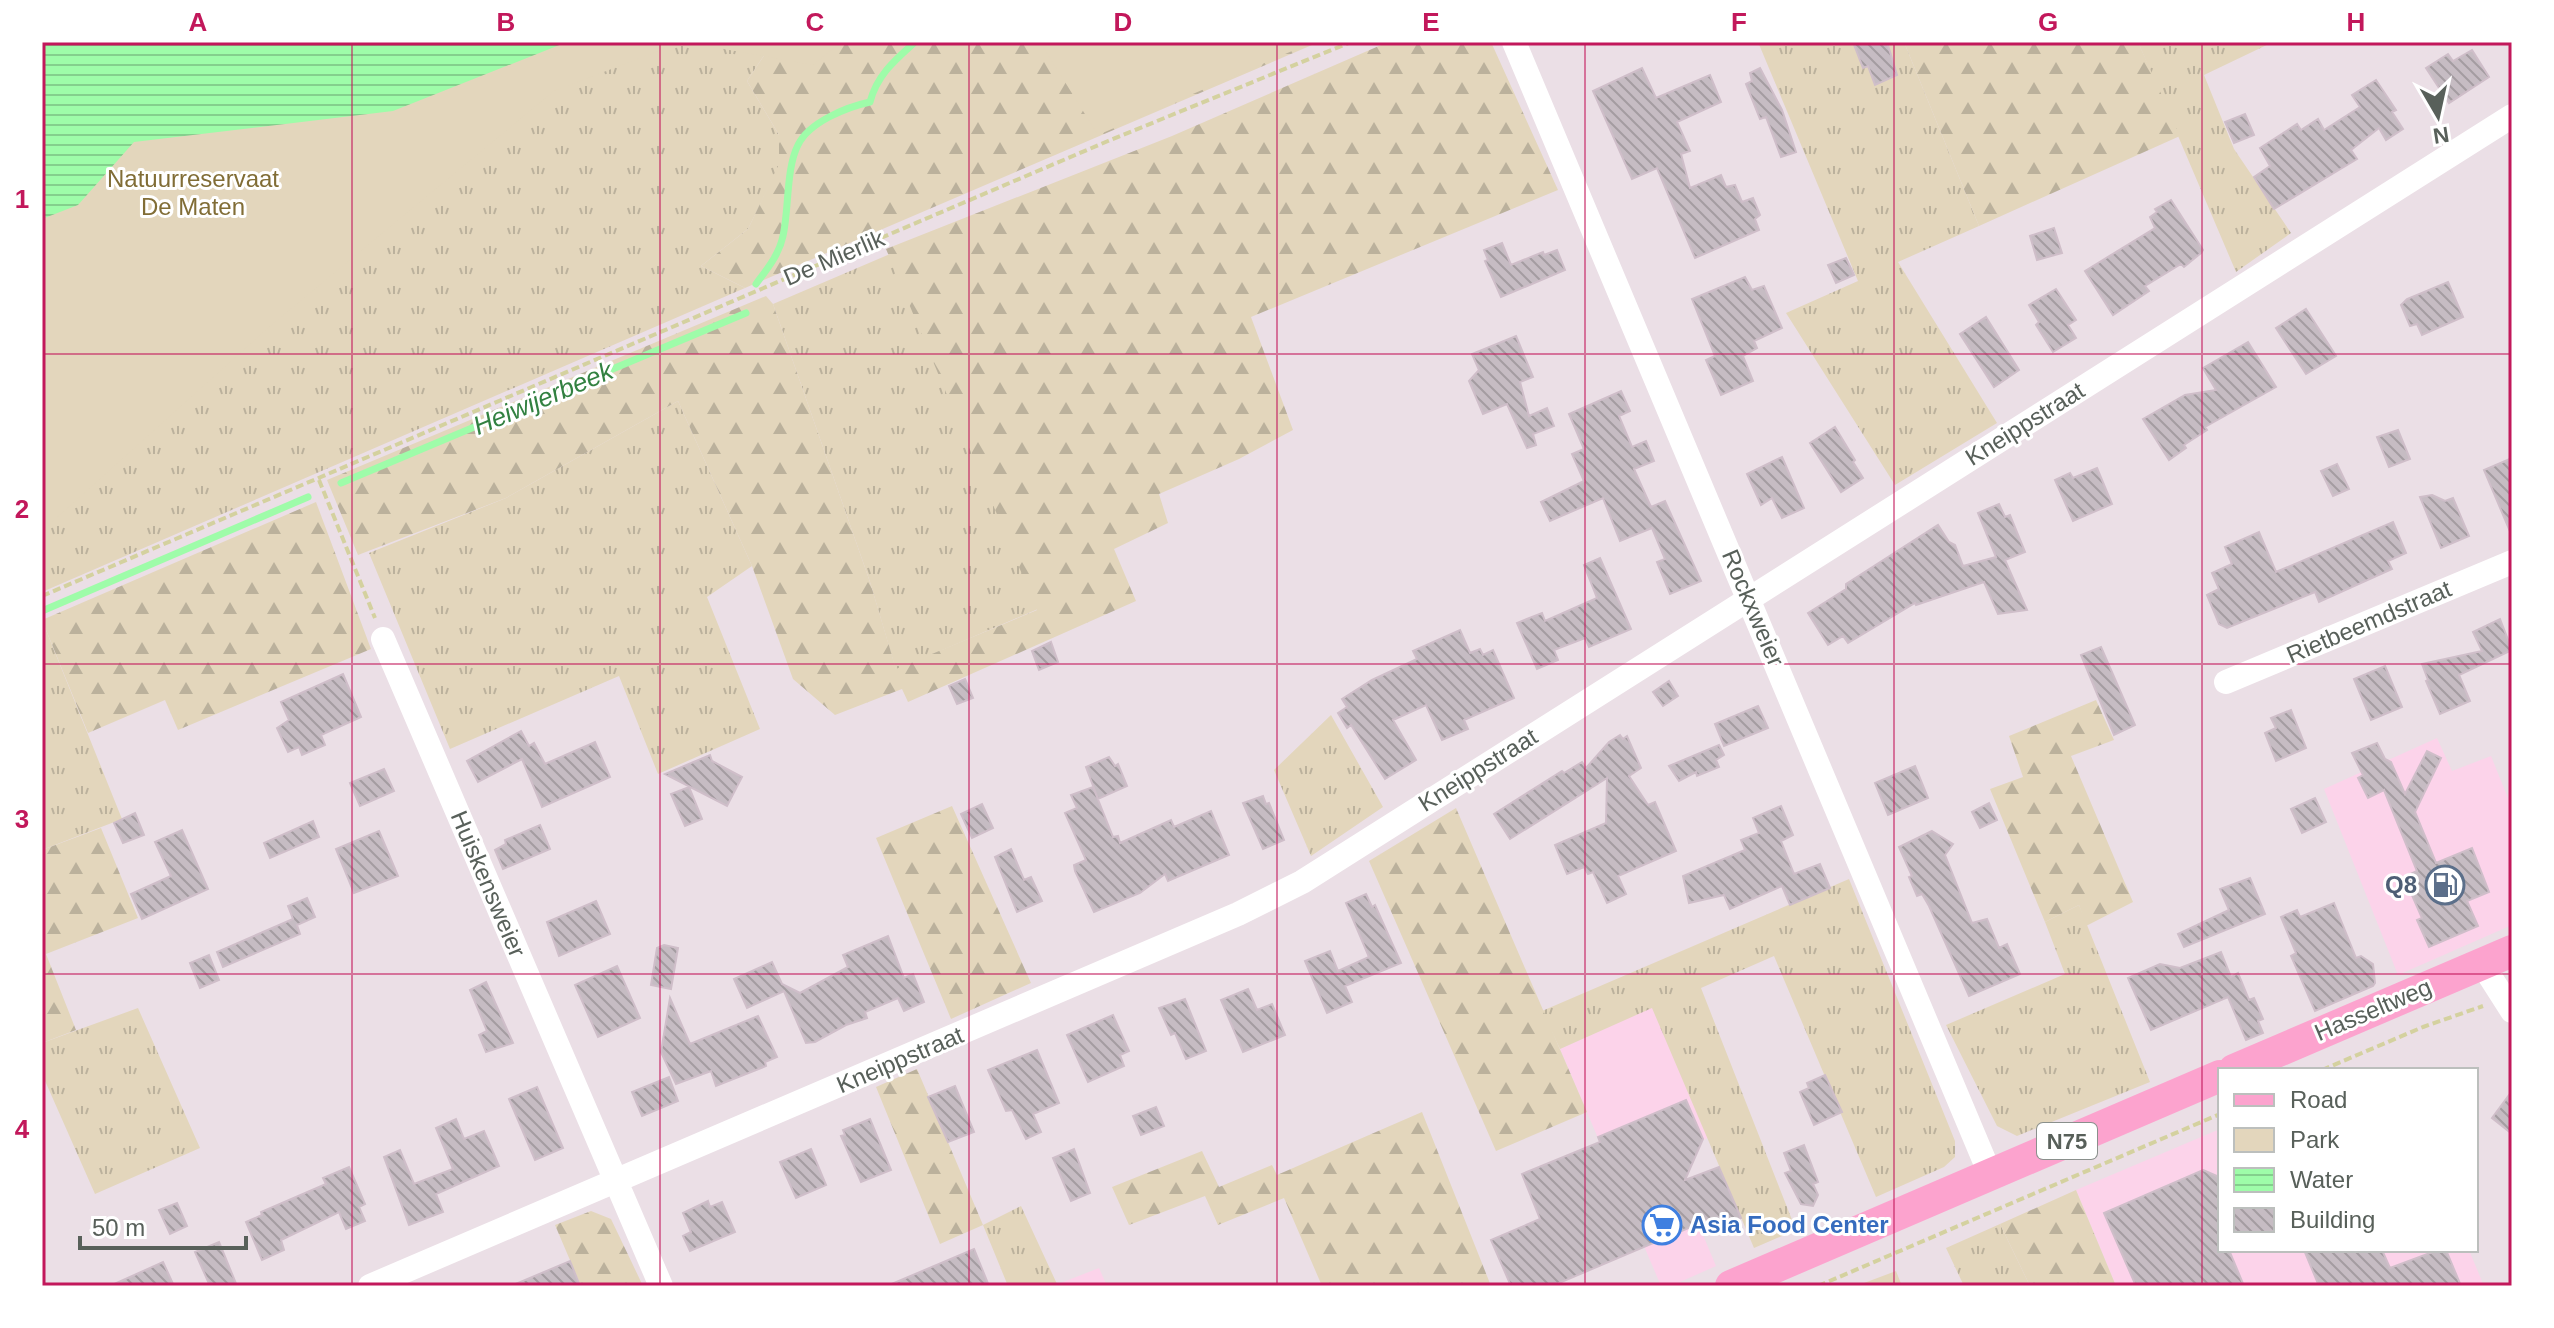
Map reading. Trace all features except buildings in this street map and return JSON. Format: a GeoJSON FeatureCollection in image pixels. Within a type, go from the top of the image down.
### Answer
{"type":"FeatureCollection","features":[{"type":"Feature","properties":{"kind":"main road","name":"Hasseltweg"},"geometry":{"type":"LineString","coordinates":[[2239,1068],[2512,951]]}},
{"type":"Feature","properties":{"kind":"main road","name":"N75"},"geometry":{"type":"LineString","coordinates":[[1731,1286],[2218,1077]]}},
{"type":"Feature","properties":{"kind":"street","name":"Rockxweier"},"geometry":{"type":"LineString","coordinates":[[1514,42],[1990,1174]]}},
{"type":"Feature","properties":{"kind":"street","name":"Kneippstraat"},"geometry":{"type":"LineString","coordinates":[[370,1286],[1238,914],[1302,882],[2512,116]]}},
{"type":"Feature","properties":{"kind":"street","name":"Rietbeemdstraat"},"geometry":{"type":"LineString","coordinates":[[2226,682],[2512,562]]}},
{"type":"Feature","properties":{"kind":"street","name":"Huiskensweier"},"geometry":{"type":"LineString","coordinates":[[383,639],[661,1286]]}},
{"type":"Feature","properties":{"kind":"street"},"geometry":{"type":"LineString","coordinates":[[2482,964],[2502,1007]]}},
{"type":"Feature","properties":{"kind":"path","name":"De Mierlik"},"geometry":{"type":"LineString","coordinates":[[42,596],[1108,141],[1351,42]]}},
{"type":"Feature","properties":{"kind":"path"},"geometry":{"type":"LineString","coordinates":[[319,480],[383,639]]}},
{"type":"Feature","properties":{"kind":"path"},"geometry":{"type":"LineString","coordinates":[[2327,1068],[2423,1027],[2502,1007]]}},
{"type":"Feature","properties":{"kind":"path"},"geometry":{"type":"LineString","coordinates":[[1818,1286],[2218,1115]]}},
{"type":"Feature","properties":{"kind":"shaded area"},"geometry":{"type":"Polygon","coordinates":[[[2437,738],[2452,771],[2491,756],[2512,808],[2512,925],[2398,975],[2324,789],[2437,738]]]}},
{"type":"Feature","properties":{"kind":"shaded area"},"geometry":{"type":"Polygon","coordinates":[[[1652,1007],[1708,1138],[1669,1154],[1716,1266],[1671,1286],[1661,1286],[1560,1049],[1652,1007]]]}},
{"type":"Feature","properties":{"kind":"shaded area"},"geometry":{"type":"Polygon","coordinates":[[[2218,1130],[2218,1252],[2470,1252],[2484,1286],[2116,1286],[2076,1190],[2218,1130]]]}},
{"type":"Feature","properties":{"kind":"shaded area"},"geometry":{"type":"Polygon","coordinates":[[[1099,1268],[1107,1286],[1053,1286],[1099,1268]]]}},
{"type":"Feature","properties":{"kind":"green space","name":"Natuurreservaat De Maten"},"geometry":{"type":"Polygon","coordinates":[[[42,42],[682,42],[554,91],[269,327],[42,531],[42,42]]]}},
{"type":"Feature","properties":{"kind":"green space"},"geometry":{"type":"Polygon","coordinates":[[[567,42],[773,42],[747,81],[779,135],[780,164],[748,229],[701,266],[745,288],[42,592],[42,219],[567,42]]]}},
{"type":"Feature","properties":{"kind":"green space"},"geometry":{"type":"Polygon","coordinates":[[[685,42],[841,42],[813,65],[685,42]]]}},
{"type":"Feature","properties":{"kind":"green space"},"geometry":{"type":"Polygon","coordinates":[[[773,42],[1319,42],[745,288],[701,266],[748,229],[779,164],[779,135],[747,81],[773,42]]]}},
{"type":"Feature","properties":{"kind":"green space"},"geometry":{"type":"Polygon","coordinates":[[[1040,42],[1313,42],[1098,135],[1040,42]]]}},
{"type":"Feature","properties":{"kind":"green space"},"geometry":{"type":"Polygon","coordinates":[[[1388,42],[1491,42],[1558,190],[1251,317],[1293,430],[1239,459],[1159,494],[1168,523],[1114,549],[1136,601],[908,702],[902,689],[835,715],[793,679],[752,566],[678,401],[506,498],[358,555],[327,480],[766,296],[773,304],[870,582],[896,669],[1037,610],[886,249],[1172,136],[1388,42]]]}},
{"type":"Feature","properties":{"kind":"green space"},"geometry":{"type":"Polygon","coordinates":[[[1758,42],[1904,42],[1979,226],[1898,262],[1997,423],[1895,485],[1786,313],[1858,281],[1758,42]]]}},
{"type":"Feature","properties":{"kind":"green space"},"geometry":{"type":"Polygon","coordinates":[[[1904,42],[2138,42],[2180,136],[1979,226],[1904,42]]]}},
{"type":"Feature","properties":{"kind":"green space"},"geometry":{"type":"Polygon","coordinates":[[[2138,42],[2273,42],[2204,75],[2234,149],[2291,233],[2236,272],[2138,42]]]}},
{"type":"Feature","properties":{"kind":"green space"},"geometry":{"type":"Polygon","coordinates":[[[890,254],[1038,609],[896,670],[870,582],[773,304],[890,254]]]}},
{"type":"Feature","properties":{"kind":"green space"},"geometry":{"type":"Polygon","coordinates":[[[678,401],[752,566],[707,597],[760,729],[658,774],[619,676],[450,749],[369,553],[506,498],[678,401]]]}},
{"type":"Feature","properties":{"kind":"green space"},"geometry":{"type":"Polygon","coordinates":[[[316,502],[371,649],[178,730],[165,700],[88,733],[42,620],[316,502]]]}},
{"type":"Feature","properties":{"kind":"green space"},"geometry":{"type":"Polygon","coordinates":[[[42,620],[122,819],[42,850],[42,620]]]}},
{"type":"Feature","properties":{"kind":"green space"},"geometry":{"type":"Polygon","coordinates":[[[2096,700],[2114,740],[2071,756],[2133,902],[2086,926],[2079,905],[2045,922],[1990,789],[2023,777],[2009,736],[2096,700]]]}},
{"type":"Feature","properties":{"kind":"green space"},"geometry":{"type":"Polygon","coordinates":[[[1331,715],[1383,807],[1311,856],[1274,770],[1331,715]]]}},
{"type":"Feature","properties":{"kind":"green space"},"geometry":{"type":"Polygon","coordinates":[[[952,806],[1031,983],[951,1019],[876,838],[952,806]]]}},
{"type":"Feature","properties":{"kind":"green space"},"geometry":{"type":"Polygon","coordinates":[[[1456,808],[1587,1112],[1496,1151],[1369,861],[1456,808]]]}},
{"type":"Feature","properties":{"kind":"green space"},"geometry":{"type":"Polygon","coordinates":[[[101,828],[138,918],[46,954],[76,1030],[42,1043],[42,850],[101,828]]]}},
{"type":"Feature","properties":{"kind":"green space"},"geometry":{"type":"Polygon","coordinates":[[[1849,879],[1955,1141],[1955,1157],[1944,1167],[1876,1197],[1774,956],[1701,988],[1796,1230],[1754,1248],[1652,1008],[1560,1049],[1542,1011],[1849,879]]]}},
{"type":"Feature","properties":{"kind":"green space"},"geometry":{"type":"Polygon","coordinates":[[[2079,905],[2150,1082],[2017,1136],[1997,1126],[1946,1025],[2065,974],[2045,922],[2079,905]]]}},
{"type":"Feature","properties":{"kind":"green space"},"geometry":{"type":"Polygon","coordinates":[[[138,1008],[200,1148],[95,1194],[42,1074],[42,1043],[138,1008]]]}},
{"type":"Feature","properties":{"kind":"green space"},"geometry":{"type":"Polygon","coordinates":[[[917,1069],[983,1225],[940,1244],[876,1087],[917,1069]]]}},
{"type":"Feature","properties":{"kind":"green space"},"geometry":{"type":"Polygon","coordinates":[[[1422,1112],[1491,1286],[1322,1286],[1284,1198],[1218,1225],[1205,1196],[1129,1225],[1112,1187],[1202,1151],[1219,1187],[1272,1165],[1277,1175],[1422,1112]]]}},
{"type":"Feature","properties":{"kind":"green space"},"geometry":{"type":"Polygon","coordinates":[[[2076,1190],[2116,1286],[2030,1286],[2000,1224],[2076,1190]]]}},
{"type":"Feature","properties":{"kind":"green space"},"geometry":{"type":"Polygon","coordinates":[[[1021,1206],[1057,1284],[1008,1286],[983,1225],[1021,1206]]]}},
{"type":"Feature","properties":{"kind":"green space"},"geometry":{"type":"Polygon","coordinates":[[[591,1211],[611,1219],[643,1286],[581,1286],[555,1225],[591,1211]]]}},
{"type":"Feature","properties":{"kind":"green space"},"geometry":{"type":"Polygon","coordinates":[[[2000,1224],[2030,1286],[1964,1286],[1946,1248],[2000,1224]]]}},
{"type":"Feature","properties":{"kind":"green space"},"geometry":{"type":"Polygon","coordinates":[[[1896,1271],[1902,1286],[1856,1286],[1896,1271]]]}},
{"type":"Feature","properties":{"kind":"water"},"geometry":{"type":"Polygon","coordinates":[[[42,42],[567,42],[393,111],[134,142],[78,205],[42,219],[42,42]]]}},
{"type":"Feature","properties":{"kind":"waterway","name":"Heiwijerbeek"},"geometry":{"type":"LineString","coordinates":[[756,284],[781,243],[791,165],[803,137],[830,117],[870,102],[882,76],[915,42]]}},
{"type":"Feature","properties":{"kind":"waterway","name":"Heiwijerbeek"},"geometry":{"type":"LineString","coordinates":[[341,483],[746,313]]}},
{"type":"Feature","properties":{"kind":"waterway","name":"Heiwijerbeek"},"geometry":{"type":"LineString","coordinates":[[42,611],[308,497]]}},
{"type":"Feature","properties":{"kind":"place","name":"Q8"},"geometry":{"type":"Point","coordinates":[2445,885]}},
{"type":"Feature","properties":{"kind":"place","name":"Asia Food Center"},"geometry":{"type":"Point","coordinates":[1662,1225]}}]}
